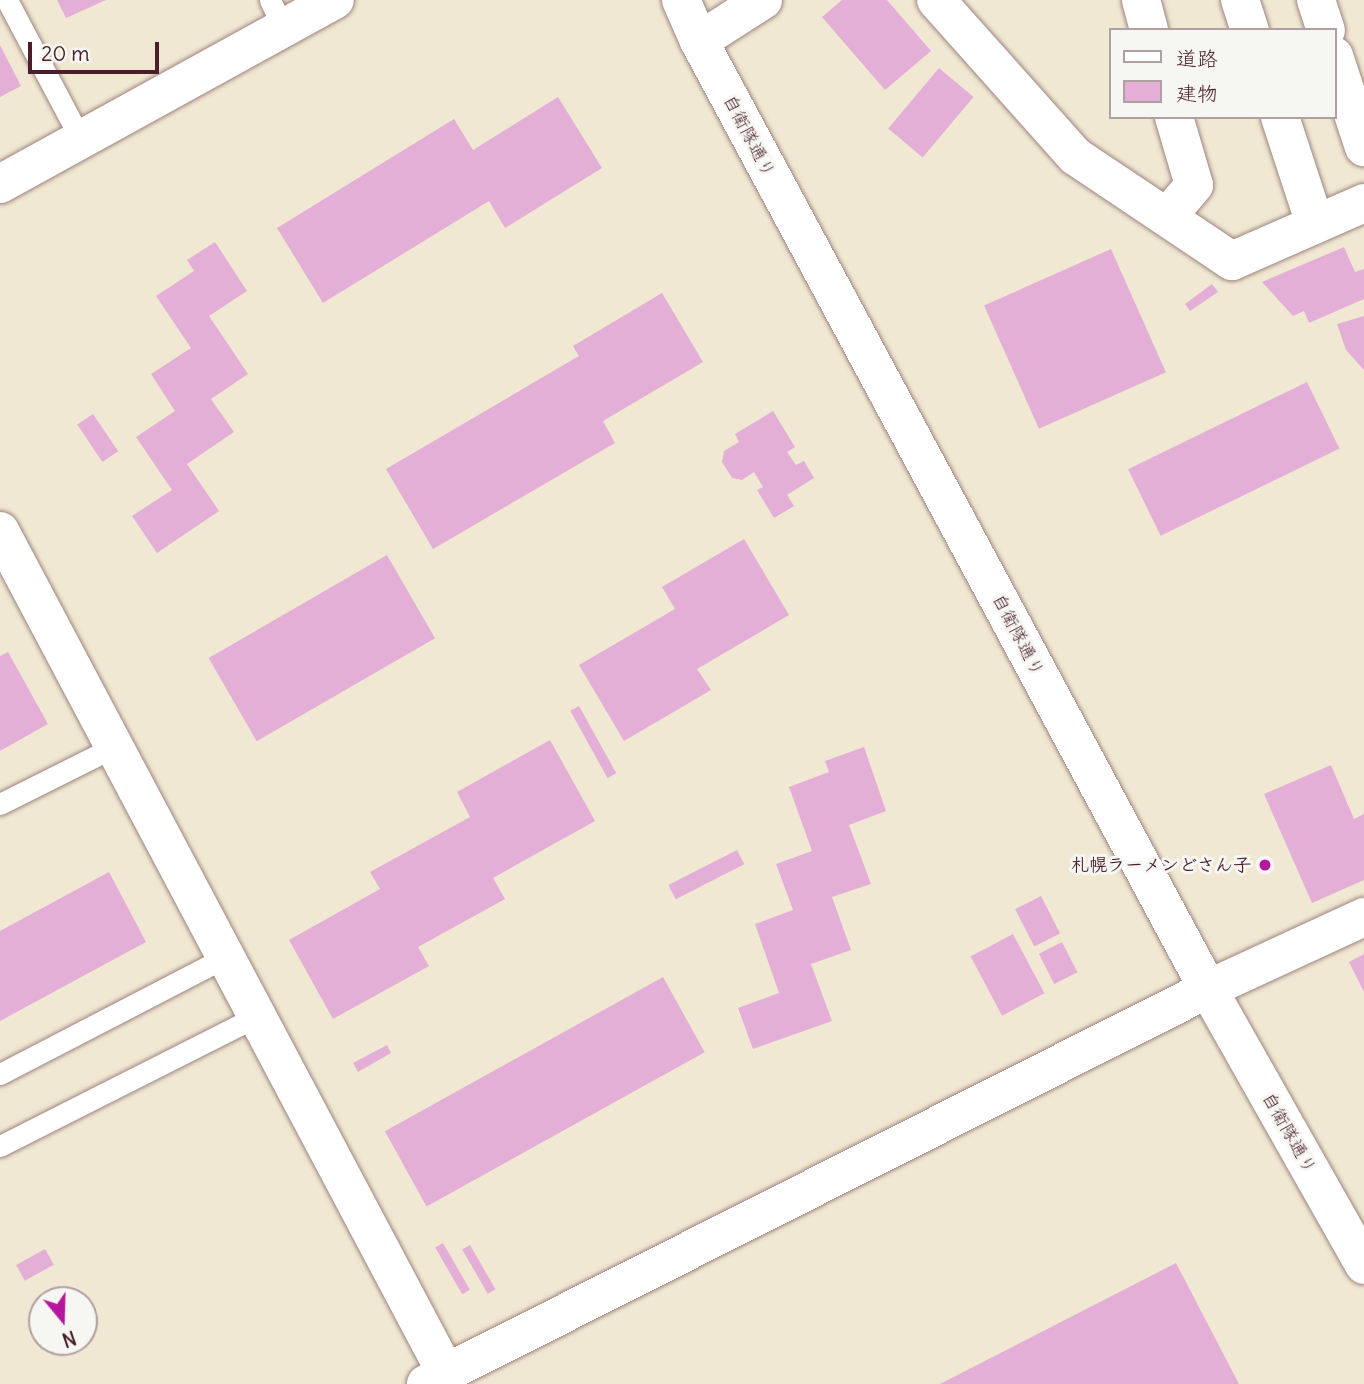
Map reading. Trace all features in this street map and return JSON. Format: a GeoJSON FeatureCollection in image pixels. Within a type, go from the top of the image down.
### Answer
{"type":"FeatureCollection","features":[{"type":"Feature","properties":{"kind":"street"},"geometry":{"type":"LineString","coordinates":[[0,184],[81,140],[277,14],[335,0]]}},
{"type":"Feature","properties":{"kind":"street","name":"自衛隊通り"},"geometry":{"type":"LineString","coordinates":[[681,0],[699,41],[1208,989],[1364,1265]]}},
{"type":"Feature","properties":{"kind":"street"},"geometry":{"type":"LineString","coordinates":[[699,41],[763,0]]}},
{"type":"Feature","properties":{"kind":"street"},"geometry":{"type":"LineString","coordinates":[[936,0],[1075,156],[1232,261],[1364,203]]}},
{"type":"Feature","properties":{"kind":"street"},"geometry":{"type":"LineString","coordinates":[[1141,0],[1148,28]]}},
{"type":"Feature","properties":{"kind":"street"},"geometry":{"type":"LineString","coordinates":[[1240,0],[1249,28]]}},
{"type":"Feature","properties":{"kind":"street"},"geometry":{"type":"LineString","coordinates":[[1316,0],[1325,28]]}},
{"type":"Feature","properties":{"kind":"street"},"geometry":{"type":"LineString","coordinates":[[1336,62],[1364,147]]}},
{"type":"Feature","properties":{"kind":"street"},"geometry":{"type":"LineString","coordinates":[[1167,218],[1194,185],[1175,119]]}},
{"type":"Feature","properties":{"kind":"street"},"geometry":{"type":"LineString","coordinates":[[1281,119],[1315,224]]}},
{"type":"Feature","properties":{"kind":"street"},"geometry":{"type":"LineString","coordinates":[[0,531],[257,1016],[436,1379],[1208,989],[1364,917]]}},
{"type":"Feature","properties":{"kind":"lane"},"geometry":{"type":"LineString","coordinates":[[7,0],[81,140]]}},
{"type":"Feature","properties":{"kind":"lane"},"geometry":{"type":"LineString","coordinates":[[0,804],[114,747]]}},
{"type":"Feature","properties":{"kind":"lane"},"geometry":{"type":"LineString","coordinates":[[0,1074],[226,957]]}},
{"type":"Feature","properties":{"kind":"lane"},"geometry":{"type":"LineString","coordinates":[[0,1146],[257,1016]]}},
{"type":"Feature","properties":{"kind":"building"},"geometry":{"type":"Polygon","coordinates":[[[57,0],[106,0],[66,18],[57,0]]]}},
{"type":"Feature","properties":{"kind":"building"},"geometry":{"type":"Polygon","coordinates":[[[842,0],[887,0],[931,51],[885,90],[822,17],[842,0]]]}},
{"type":"Feature","properties":{"kind":"building"},"geometry":{"type":"Polygon","coordinates":[[[0,45],[21,86],[0,97],[0,45]]]}},
{"type":"Feature","properties":{"kind":"building"},"geometry":{"type":"Polygon","coordinates":[[[939,68],[973,97],[923,157],[888,129],[939,68]]]}},
{"type":"Feature","properties":{"kind":"building"},"geometry":{"type":"Polygon","coordinates":[[[558,97],[602,168],[505,228],[489,201],[323,303],[277,228],[454,119],[473,150],[558,97]]]}},
{"type":"Feature","properties":{"kind":"building"},"geometry":{"type":"Polygon","coordinates":[[[215,242],[247,291],[209,316],[248,374],[211,399],[234,432],[187,464],[219,511],[157,553],[132,516],[172,490],[136,437],[175,411],[151,374],[191,348],[156,296],[194,271],[187,260],[215,242]]]}},
{"type":"Feature","properties":{"kind":"building"},"geometry":{"type":"Polygon","coordinates":[[[1344,247],[1355,272],[1364,269],[1364,299],[1309,323],[1304,311],[1293,316],[1262,282],[1344,247]]]}},
{"type":"Feature","properties":{"kind":"building"},"geometry":{"type":"Polygon","coordinates":[[[1111,249],[1166,372],[1039,429],[984,306],[1111,249]]]}},
{"type":"Feature","properties":{"kind":"building"},"geometry":{"type":"Polygon","coordinates":[[[1212,284],[1218,292],[1190,311],[1185,304],[1212,284]]]}},
{"type":"Feature","properties":{"kind":"building"},"geometry":{"type":"Polygon","coordinates":[[[662,293],[703,362],[603,421],[615,443],[433,549],[386,469],[579,356],[573,346],[662,293]]]}},
{"type":"Feature","properties":{"kind":"building"},"geometry":{"type":"Polygon","coordinates":[[[1364,316],[1364,370],[1346,350],[1337,324],[1364,316]]]}},
{"type":"Feature","properties":{"kind":"building"},"geometry":{"type":"Polygon","coordinates":[[[1307,382],[1339,449],[1161,536],[1128,469],[1307,382]]]}},
{"type":"Feature","properties":{"kind":"building"},"geometry":{"type":"Polygon","coordinates":[[[773,411],[795,447],[787,452],[796,465],[804,461],[814,478],[787,495],[794,506],[774,518],[757,490],[763,487],[754,472],[742,480],[732,478],[722,462],[724,451],[739,442],[735,434],[773,411]]]}},
{"type":"Feature","properties":{"kind":"building"},"geometry":{"type":"Polygon","coordinates":[[[93,414],[118,451],[102,462],[77,425],[93,414]]]}},
{"type":"Feature","properties":{"kind":"building"},"geometry":{"type":"Polygon","coordinates":[[[744,539],[789,615],[697,669],[711,690],[624,741],[579,665],[675,609],[662,587],[744,539]]]}},
{"type":"Feature","properties":{"kind":"building"},"geometry":{"type":"Polygon","coordinates":[[[387,555],[435,638],[257,741],[209,658],[387,555]]]}},
{"type":"Feature","properties":{"kind":"building"},"geometry":{"type":"Polygon","coordinates":[[[8,652],[48,724],[0,751],[0,656],[8,652]]]}},
{"type":"Feature","properties":{"kind":"building"},"geometry":{"type":"Polygon","coordinates":[[[579,706],[616,773],[608,778],[570,711],[579,706]]]}},
{"type":"Feature","properties":{"kind":"building"},"geometry":{"type":"Polygon","coordinates":[[[550,740],[595,821],[493,878],[505,899],[418,947],[429,966],[333,1019],[289,940],[380,889],[370,872],[470,817],[457,792],[550,740]]]}},
{"type":"Feature","properties":{"kind":"building"},"geometry":{"type":"Polygon","coordinates":[[[864,747],[886,811],[849,825],[871,884],[832,897],[851,950],[811,964],[832,1021],[753,1049],[738,1008],[779,993],[755,924],[793,910],[776,864],[812,851],[789,787],[829,772],[825,761],[864,747]]]}},
{"type":"Feature","properties":{"kind":"building"},"geometry":{"type":"Polygon","coordinates":[[[1331,765],[1354,819],[1364,814],[1364,880],[1312,903],[1264,794],[1331,765]]]}},
{"type":"Feature","properties":{"kind":"building"},"geometry":{"type":"Polygon","coordinates":[[[737,850],[744,864],[676,899],[668,885],[737,850]]]}},
{"type":"Feature","properties":{"kind":"building"},"geometry":{"type":"Polygon","coordinates":[[[109,872],[146,942],[0,1021],[0,931],[109,872]]]}},
{"type":"Feature","properties":{"kind":"building"},"geometry":{"type":"Polygon","coordinates":[[[1041,896],[1060,933],[1034,947],[1015,909],[1041,896]]]}},
{"type":"Feature","properties":{"kind":"building"},"geometry":{"type":"Polygon","coordinates":[[[1013,934],[1044,993],[1002,1016],[971,957],[1013,934]]]}},
{"type":"Feature","properties":{"kind":"building"},"geometry":{"type":"Polygon","coordinates":[[[1062,942],[1077,972],[1054,984],[1039,954],[1062,942]]]}},
{"type":"Feature","properties":{"kind":"building"},"geometry":{"type":"Polygon","coordinates":[[[1364,954],[1364,992],[1349,962],[1364,954]]]}},
{"type":"Feature","properties":{"kind":"building"},"geometry":{"type":"Polygon","coordinates":[[[663,977],[705,1052],[427,1206],[385,1131],[663,977]]]}},
{"type":"Feature","properties":{"kind":"building"},"geometry":{"type":"Polygon","coordinates":[[[387,1045],[391,1053],[358,1072],[353,1063],[387,1045]]]}},
{"type":"Feature","properties":{"kind":"building"},"geometry":{"type":"Polygon","coordinates":[[[443,1243],[470,1290],[462,1294],[435,1248],[443,1243]]]}},
{"type":"Feature","properties":{"kind":"building"},"geometry":{"type":"Polygon","coordinates":[[[470,1245],[496,1289],[488,1294],[462,1250],[470,1245]]]}},
{"type":"Feature","properties":{"kind":"building"},"geometry":{"type":"Polygon","coordinates":[[[45,1249],[54,1265],[25,1281],[16,1265],[45,1249]]]}},
{"type":"Feature","properties":{"kind":"building"},"geometry":{"type":"Polygon","coordinates":[[[1176,1263],[1239,1384],[940,1384],[1176,1263]]]}},
{"type":"Feature","properties":{"kind":"place","name":"札幌ラーメンどさん子"},"geometry":{"type":"Point","coordinates":[1265,865]}}]}
